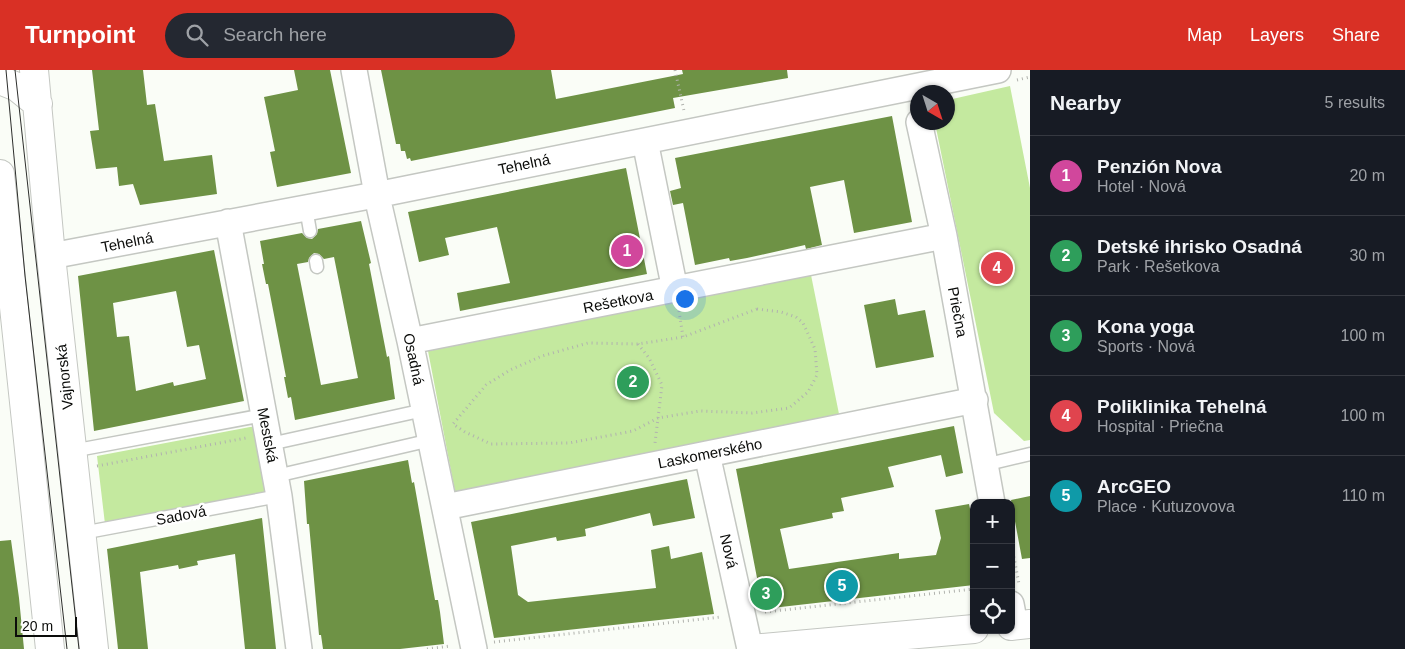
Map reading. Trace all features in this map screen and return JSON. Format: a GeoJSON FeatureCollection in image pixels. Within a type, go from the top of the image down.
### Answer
{"type":"FeatureCollection","features":[{"type":"Feature","properties":{"kind":"main road","name":"Vajnorská"},"geometry":{"type":"LineString","coordinates":[[34,70],[51,256],[82,459],[82,534],[94,649]]}},
{"type":"Feature","properties":{"kind":"main road"},"geometry":{"type":"LineString","coordinates":[[0,80],[17,87],[38,104]]}},
{"type":"Feature","properties":{"kind":"main road"},"geometry":{"type":"LineString","coordinates":[[0,174],[50,649]]}},
{"type":"Feature","properties":{"kind":"main road"},"geometry":{"type":"LineString","coordinates":[[751,649],[920,642],[970,630]]}},
{"type":"Feature","properties":{"kind":"street","name":"Osadná"},"geometry":{"type":"LineString","coordinates":[[354,70],[378,193],[445,507],[482,646]]}},
{"type":"Feature","properties":{"kind":"street","name":"Tehelná"},"geometry":{"type":"LineString","coordinates":[[925,85],[998,70]]}},
{"type":"Feature","properties":{"kind":"street","name":"Tehelná"},"geometry":{"type":"LineString","coordinates":[[51,256],[228,222],[308,219],[378,193],[910,88]]}},
{"type":"Feature","properties":{"kind":"street","name":"Priečna"},"geometry":{"type":"LineString","coordinates":[[921,130],[944,236],[975,400],[984,465],[991,499]]}},
{"type":"Feature","properties":{"kind":"street"},"geometry":{"type":"LineString","coordinates":[[645,141],[676,296]]}},
{"type":"Feature","properties":{"kind":"street","name":"Mestská"},"geometry":{"type":"LineString","coordinates":[[228,222],[264,415],[261,440],[278,486],[299,649]]}},
{"type":"Feature","properties":{"kind":"street","name":"Rešetkova"},"geometry":{"type":"LineString","coordinates":[[410,341],[676,296],[944,236]]}},
{"type":"Feature","properties":{"kind":"street","name":"Laskomerského"},"geometry":{"type":"LineString","coordinates":[[445,507],[975,400]]}},
{"type":"Feature","properties":{"kind":"street","name":"Nová"},"geometry":{"type":"LineString","coordinates":[[707,454],[751,649]]}},
{"type":"Feature","properties":{"kind":"lane"},"geometry":{"type":"LineString","coordinates":[[261,440],[424,410]]}},
{"type":"Feature","properties":{"kind":"lane"},"geometry":{"type":"LineString","coordinates":[[82,459],[264,415]]}},
{"type":"Feature","properties":{"kind":"lane","name":"Sadová"},"geometry":{"type":"LineString","coordinates":[[82,534],[278,486],[431,440]]}},
{"type":"Feature","properties":{"kind":"lane"},"geometry":{"type":"LineString","coordinates":[[984,465],[1030,454]]}},
{"type":"Feature","properties":{"kind":"path"},"geometry":{"type":"LineString","coordinates":[[675,70],[688,132]]}},
{"type":"Feature","properties":{"kind":"path"},"geometry":{"type":"LineString","coordinates":[[676,296],[682,337]]}},
{"type":"Feature","properties":{"kind":"path"},"geometry":{"type":"LineString","coordinates":[[757,309],[781,312],[796,316],[803,323],[815,349],[817,375],[808,392],[789,408],[752,413],[700,411],[658,418],[633,431],[569,443],[491,444],[453,424],[486,386],[510,370],[542,356],[588,343],[638,344],[682,337],[757,309]]}},
{"type":"Feature","properties":{"kind":"path"},"geometry":{"type":"LineString","coordinates":[[638,344],[649,358],[662,385],[654,452]]}},
{"type":"Feature","properties":{"kind":"path"},"geometry":{"type":"LineString","coordinates":[[82,459],[261,440]]}},
{"type":"Feature","properties":{"kind":"path"},"geometry":{"type":"LineString","coordinates":[[1011,544],[1019,586],[1018,613]]}},
{"type":"Feature","properties":{"kind":"path"},"geometry":{"type":"LineString","coordinates":[[482,646],[970,589]]}},
{"type":"Feature","properties":{"kind":"green space"},"geometry":{"type":"Polygon","coordinates":[[[1010,86],[1030,188],[1030,440],[1024,441],[994,413],[936,130],[955,130],[955,98],[1010,86]]]}},
{"type":"Feature","properties":{"kind":"green space"},"geometry":{"type":"Polygon","coordinates":[[[811,275],[839,414],[455,492],[428,351],[811,275]]]}},
{"type":"Feature","properties":{"kind":"green space"},"geometry":{"type":"Polygon","coordinates":[[[255,427],[268,489],[262,493],[105,524],[97,456],[255,427]]]}},
{"type":"Feature","properties":{"kind":"building"},"geometry":{"type":"Polygon","coordinates":[[[92,70],[143,70],[147,105],[155,104],[164,161],[212,155],[217,194],[140,205],[133,184],[119,186],[117,167],[96,169],[90,131],[99,130],[92,70]]]}},
{"type":"Feature","properties":{"kind":"building"},"geometry":{"type":"Polygon","coordinates":[[[294,70],[330,70],[351,173],[277,187],[270,152],[275,151],[264,97],[298,90],[294,70]]]}},
{"type":"Feature","properties":{"kind":"building"},"geometry":{"type":"Polygon","coordinates":[[[381,70],[551,70],[556,99],[683,74],[682,70],[787,70],[788,78],[673,98],[675,108],[411,161],[410,158],[407,159],[405,151],[401,151],[400,144],[396,144],[381,70]]]}},
{"type":"Feature","properties":{"kind":"building"},"geometry":{"type":"Polygon","coordinates":[[[892,116],[912,222],[854,233],[844,180],[810,187],[822,245],[806,249],[805,245],[747,258],[730,261],[729,258],[695,265],[683,203],[673,205],[670,191],[681,188],[675,158],[892,116]]]}},
{"type":"Feature","properties":{"kind":"building"},"geometry":{"type":"Polygon","coordinates":[[[626,168],[647,274],[460,311],[457,293],[510,283],[497,227],[445,238],[449,255],[419,262],[408,212],[626,168]]]}},
{"type":"Feature","properties":{"kind":"building"},"geometry":{"type":"Polygon","coordinates":[[[361,221],[371,263],[369,264],[387,357],[389,356],[395,399],[295,420],[291,397],[288,398],[284,377],[286,377],[268,284],[266,284],[262,264],[264,264],[260,241],[302,233],[307,238],[312,239],[317,234],[318,229],[361,221]],[[314,253],[308,262],[297,264],[321,385],[358,378],[334,257],[324,259],[319,254],[314,253]]]}},
{"type":"Feature","properties":{"kind":"building"},"geometry":{"type":"Polygon","coordinates":[[[214,250],[244,401],[94,431],[78,276],[214,250]],[[176,291],[113,303],[117,337],[129,336],[136,391],[173,382],[174,386],[206,379],[199,345],[187,347],[176,291]]]}},
{"type":"Feature","properties":{"kind":"building"},"geometry":{"type":"Polygon","coordinates":[[[895,299],[898,315],[925,310],[934,357],[876,368],[864,305],[895,299]]]}},
{"type":"Feature","properties":{"kind":"building"},"geometry":{"type":"Polygon","coordinates":[[[954,426],[963,473],[946,477],[941,455],[888,467],[894,487],[841,498],[844,511],[832,513],[833,518],[780,529],[789,569],[899,553],[899,559],[936,555],[941,538],[935,510],[969,504],[970,585],[763,609],[736,469],[954,426]]]}},
{"type":"Feature","properties":{"kind":"building"},"geometry":{"type":"Polygon","coordinates":[[[408,460],[412,483],[414,482],[435,600],[438,600],[444,644],[400,649],[323,649],[321,635],[319,635],[304,481],[408,460]]]}},
{"type":"Feature","properties":{"kind":"building"},"geometry":{"type":"Polygon","coordinates":[[[687,479],[695,518],[653,526],[650,513],[585,529],[586,536],[557,541],[556,537],[511,546],[518,595],[528,602],[656,588],[651,550],[669,546],[671,559],[702,552],[714,614],[494,638],[471,522],[687,479]]]}},
{"type":"Feature","properties":{"kind":"building"},"geometry":{"type":"Polygon","coordinates":[[[1030,496],[1030,558],[1022,559],[1015,521],[1015,499],[1030,496]]]}},
{"type":"Feature","properties":{"kind":"building"},"geometry":{"type":"Polygon","coordinates":[[[262,518],[276,649],[245,649],[235,554],[197,561],[198,565],[179,569],[178,565],[140,572],[148,649],[118,649],[107,549],[262,518]]]}},
{"type":"Feature","properties":{"kind":"building"},"geometry":{"type":"Polygon","coordinates":[[[11,540],[24,649],[0,649],[0,541],[11,540]]]}},
{"type":"Feature","properties":{"kind":"tram line"},"geometry":{"type":"LineString","coordinates":[[6,70],[25,276],[67,649]]}},
{"type":"Feature","properties":{"kind":"tram line"},"geometry":{"type":"LineString","coordinates":[[15,70],[79,649]]}},
{"type":"Feature","properties":{"kind":"place","name":"Penzión Nova"},"geometry":{"type":"Point","coordinates":[627,251]}},
{"type":"Feature","properties":{"kind":"place","name":"Poliklinika Tehelná"},"geometry":{"type":"Point","coordinates":[997,268]}},
{"type":"Feature","properties":{"kind":"place","name":"Detské ihrisko Osadná"},"geometry":{"type":"Point","coordinates":[633,382]}},
{"type":"Feature","properties":{"kind":"place","name":"ArcGEO"},"geometry":{"type":"Point","coordinates":[842,586]}},
{"type":"Feature","properties":{"kind":"place","name":"Kona yoga"},"geometry":{"type":"Point","coordinates":[766,594]}}]}
